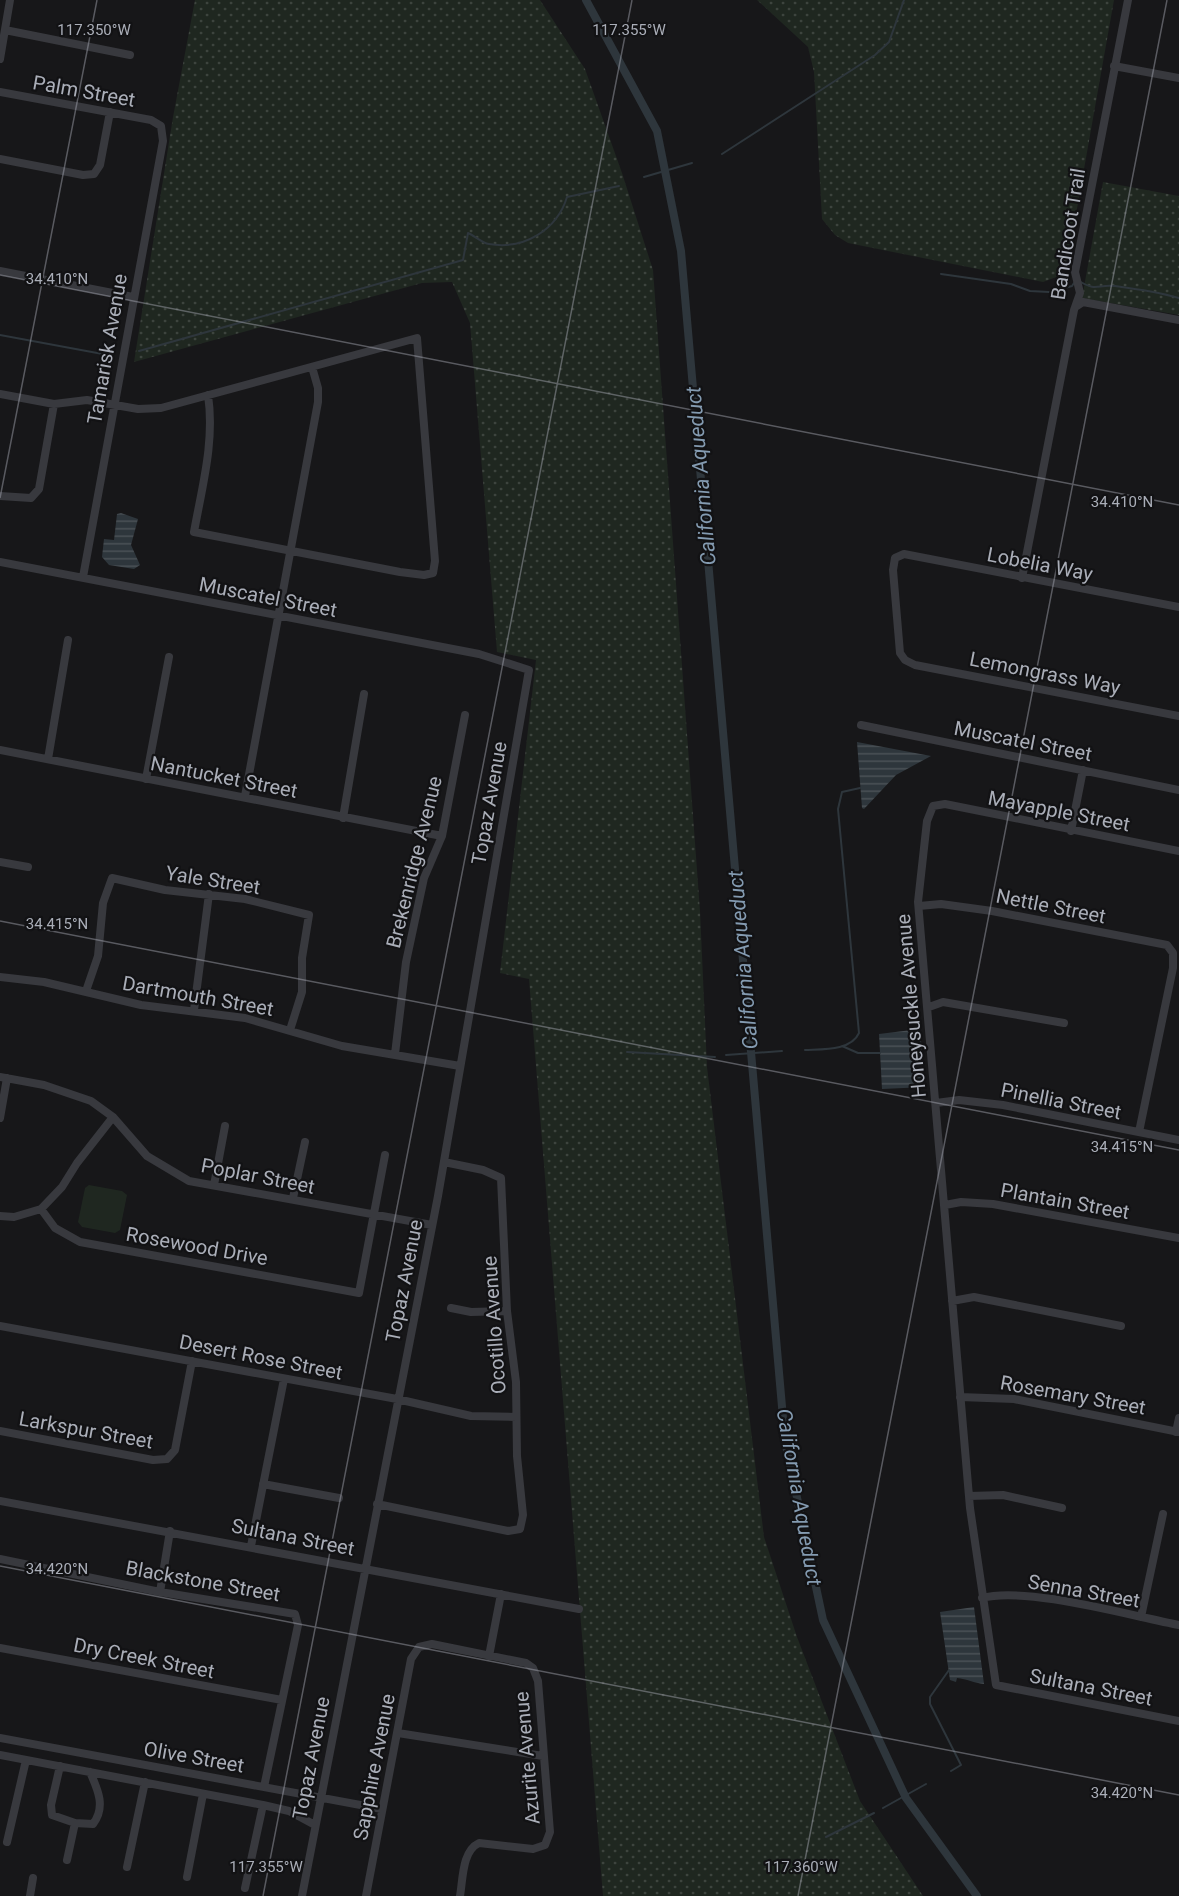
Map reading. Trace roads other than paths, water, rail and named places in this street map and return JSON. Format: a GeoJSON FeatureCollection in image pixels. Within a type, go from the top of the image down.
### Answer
{"type":"FeatureCollection","features":[{"type":"Feature","properties":{"kind":"street"},"geometry":{"type":"LineString","coordinates":[[0,59],[10,0]]}},
{"type":"Feature","properties":{"kind":"street","name":"Bandicoot Trail"},"geometry":{"type":"LineString","coordinates":[[1022,578],[1074,310],[1080,293],[1076,272],[1128,0]]}},
{"type":"Feature","properties":{"kind":"street"},"geometry":{"type":"LineString","coordinates":[[5,30],[130,55]]}},
{"type":"Feature","properties":{"kind":"street"},"geometry":{"type":"LineString","coordinates":[[1114,66],[1179,78]]}},
{"type":"Feature","properties":{"kind":"street","name":"Palm Street"},"geometry":{"type":"LineString","coordinates":[[0,93],[151,120],[162,126]]}},
{"type":"Feature","properties":{"kind":"street"},"geometry":{"type":"LineString","coordinates":[[0,159],[83,175],[94,174],[100,165],[110,112]]}},
{"type":"Feature","properties":{"kind":"street","name":"Tamarisk Avenue"},"geometry":{"type":"LineString","coordinates":[[83,577],[163,141],[162,126]]}},
{"type":"Feature","properties":{"kind":"street"},"geometry":{"type":"LineString","coordinates":[[0,271],[133,297]]}},
{"type":"Feature","properties":{"kind":"street"},"geometry":{"type":"LineString","coordinates":[[1077,306],[1083,302],[1179,320]]}},
{"type":"Feature","properties":{"kind":"street"},"geometry":{"type":"LineString","coordinates":[[0,394],[54,404],[87,400],[138,409],[160,408],[417,338],[435,561],[433,573],[424,575],[194,532],[211,437],[212,421],[208,395]]}},
{"type":"Feature","properties":{"kind":"street"},"geometry":{"type":"LineString","coordinates":[[245,796],[318,402],[318,387],[312,366]]}},
{"type":"Feature","properties":{"kind":"street"},"geometry":{"type":"LineString","coordinates":[[0,496],[31,498],[39,489],[54,404]]}},
{"type":"Feature","properties":{"kind":"street","name":"Lobelia Way"},"geometry":{"type":"LineString","coordinates":[[905,660],[900,653],[893,570],[895,558],[904,554],[1179,607]]}},
{"type":"Feature","properties":{"kind":"street","name":"Muscatel Street"},"geometry":{"type":"LineString","coordinates":[[0,562],[479,654],[529,670]]}},
{"type":"Feature","properties":{"kind":"street"},"geometry":{"type":"LineString","coordinates":[[48,759],[68,640]]}},
{"type":"Feature","properties":{"kind":"street"},"geometry":{"type":"LineString","coordinates":[[146,779],[169,657]]}},
{"type":"Feature","properties":{"kind":"street","name":"Lemongrass Way"},"geometry":{"type":"LineString","coordinates":[[905,660],[915,665],[1179,716]]}},
{"type":"Feature","properties":{"kind":"street","name":"Topaz Avenue"},"geometry":{"type":"LineString","coordinates":[[302,1896],[376,1504],[444,1162],[529,670]]}},
{"type":"Feature","properties":{"kind":"street"},"geometry":{"type":"LineString","coordinates":[[343,818],[364,694]]}},
{"type":"Feature","properties":{"kind":"street","name":"Brekenridge Avenue"},"geometry":{"type":"LineString","coordinates":[[395,1054],[408,951],[424,878],[442,836],[465,715]]}},
{"type":"Feature","properties":{"kind":"street","name":"Muscatel Street"},"geometry":{"type":"LineString","coordinates":[[861,725],[1179,790]]}},
{"type":"Feature","properties":{"kind":"street","name":"Nantucket Street"},"geometry":{"type":"LineString","coordinates":[[0,750],[442,836]]}},
{"type":"Feature","properties":{"kind":"street"},"geometry":{"type":"LineString","coordinates":[[1071,831],[1083,770]]}},
{"type":"Feature","properties":{"kind":"street","name":"Mayapple Street"},"geometry":{"type":"LineString","coordinates":[[933,806],[945,804],[1179,851]]}},
{"type":"Feature","properties":{"kind":"street","name":"Honeysuckle Avenue"},"geometry":{"type":"LineString","coordinates":[[933,806],[927,821],[919,906],[969,1496],[996,1685]]}},
{"type":"Feature","properties":{"kind":"street"},"geometry":{"type":"LineString","coordinates":[[0,862],[28,867]]}},
{"type":"Feature","properties":{"kind":"street","name":"Yale Street"},"geometry":{"type":"LineString","coordinates":[[86,991],[98,956],[103,903],[112,878],[165,890],[245,899],[309,915],[302,958],[302,992],[290,1030]]}},
{"type":"Feature","properties":{"kind":"street"},"geometry":{"type":"LineString","coordinates":[[194,1010],[209,894]]}},
{"type":"Feature","properties":{"kind":"street","name":"Nettle Street"},"geometry":{"type":"LineString","coordinates":[[919,906],[941,904],[992,911],[1167,945],[1173,953],[1173,968],[1139,1132]]}},
{"type":"Feature","properties":{"kind":"street","name":"Dartmouth Street"},"geometry":{"type":"LineString","coordinates":[[0,977],[86,991],[141,1005],[246,1018],[342,1046],[460,1066]]}},
{"type":"Feature","properties":{"kind":"street"},"geometry":{"type":"LineString","coordinates":[[929,1007],[943,1002],[1064,1023]]}},
{"type":"Feature","properties":{"kind":"street"},"geometry":{"type":"LineString","coordinates":[[0,1118],[4,1077]]}},
{"type":"Feature","properties":{"kind":"street","name":"Poplar Street"},"geometry":{"type":"LineString","coordinates":[[4,1077],[44,1085],[91,1101],[113,1118],[147,1156],[189,1180],[432,1225]]}},
{"type":"Feature","properties":{"kind":"street","name":"Pinellia Street"},"geometry":{"type":"LineString","coordinates":[[936,1103],[959,1100],[1003,1106],[1179,1140]]}},
{"type":"Feature","properties":{"kind":"street"},"geometry":{"type":"LineString","coordinates":[[0,1216],[14,1217],[41,1209],[62,1187],[77,1163],[113,1118]]}},
{"type":"Feature","properties":{"kind":"street"},"geometry":{"type":"LineString","coordinates":[[214,1185],[225,1126]]}},
{"type":"Feature","properties":{"kind":"street"},"geometry":{"type":"LineString","coordinates":[[293,1198],[305,1142]]}},
{"type":"Feature","properties":{"kind":"street"},"geometry":{"type":"LineString","coordinates":[[374,1216],[385,1155]]}},
{"type":"Feature","properties":{"kind":"street","name":"Ocotillo Avenue"},"geometry":{"type":"LineString","coordinates":[[376,1504],[508,1531],[520,1529],[523,1515],[516,1417],[516,1382],[507,1311],[501,1178],[483,1170],[444,1162]]}},
{"type":"Feature","properties":{"kind":"street","name":"Plantain Street"},"geometry":{"type":"LineString","coordinates":[[945,1205],[961,1202],[993,1204],[1179,1239]]}},
{"type":"Feature","properties":{"kind":"street","name":"Rosewood Drive"},"geometry":{"type":"LineString","coordinates":[[41,1209],[55,1228],[80,1242],[359,1293],[374,1216]]}},
{"type":"Feature","properties":{"kind":"street"},"geometry":{"type":"LineString","coordinates":[[952,1301],[974,1297],[1121,1326]]}},
{"type":"Feature","properties":{"kind":"street"},"geometry":{"type":"LineString","coordinates":[[451,1308],[471,1312],[507,1311]]}},
{"type":"Feature","properties":{"kind":"street","name":"Desert Rose Street"},"geometry":{"type":"LineString","coordinates":[[0,1326],[284,1378],[471,1416],[516,1417]]}},
{"type":"Feature","properties":{"kind":"street","name":"Larkspur Street"},"geometry":{"type":"LineString","coordinates":[[0,1431],[153,1460],[167,1460],[175,1450],[192,1361]]}},
{"type":"Feature","properties":{"kind":"street"},"geometry":{"type":"LineString","coordinates":[[251,1546],[284,1378]]}},
{"type":"Feature","properties":{"kind":"street","name":"Rosemary Street"},"geometry":{"type":"LineString","coordinates":[[960,1398],[1014,1399],[1178,1432]]}},
{"type":"Feature","properties":{"kind":"street"},"geometry":{"type":"LineString","coordinates":[[1178,1432],[1179,1418]]}},
{"type":"Feature","properties":{"kind":"street"},"geometry":{"type":"LineString","coordinates":[[263,1484],[339,1498]]}},
{"type":"Feature","properties":{"kind":"street"},"geometry":{"type":"LineString","coordinates":[[969,1496],[1003,1496],[1062,1508]]}},
{"type":"Feature","properties":{"kind":"street","name":"Sultana Street"},"geometry":{"type":"LineString","coordinates":[[0,1501],[579,1609]]}},
{"type":"Feature","properties":{"kind":"street"},"geometry":{"type":"LineString","coordinates":[[1141,1617],[1163,1514]]}},
{"type":"Feature","properties":{"kind":"street"},"geometry":{"type":"LineString","coordinates":[[160,1592],[170,1531]]}},
{"type":"Feature","properties":{"kind":"street","name":"Blackstone Street"},"geometry":{"type":"LineString","coordinates":[[0,1559],[160,1592],[295,1614],[298,1625],[282,1700]]}},
{"type":"Feature","properties":{"kind":"street","name":"Senna Street"},"geometry":{"type":"LineString","coordinates":[[982,1598],[999,1593],[1045,1599],[1179,1625]]}},
{"type":"Feature","properties":{"kind":"street"},"geometry":{"type":"LineString","coordinates":[[489,1656],[501,1594]]}},
{"type":"Feature","properties":{"kind":"street","name":"Sapphire Avenue"},"geometry":{"type":"LineString","coordinates":[[366,1896],[411,1659],[419,1647],[432,1644],[489,1656]]}},
{"type":"Feature","properties":{"kind":"street","name":"Dry Creek Street"},"geometry":{"type":"LineString","coordinates":[[0,1648],[282,1700]]}},
{"type":"Feature","properties":{"kind":"street","name":"Azurite Avenue"},"geometry":{"type":"LineString","coordinates":[[460,1896],[468,1855],[472,1847],[479,1843],[533,1848],[545,1845],[550,1832],[538,1681],[533,1668],[526,1664],[489,1656]]}},
{"type":"Feature","properties":{"kind":"street","name":"Sultana Street"},"geometry":{"type":"LineString","coordinates":[[996,1685],[1179,1721]]}},
{"type":"Feature","properties":{"kind":"street"},"geometry":{"type":"LineString","coordinates":[[264,1787],[282,1700]]}},
{"type":"Feature","properties":{"kind":"street"},"geometry":{"type":"LineString","coordinates":[[398,1733],[543,1756]]}},
{"type":"Feature","properties":{"kind":"street","name":"Olive Street"},"geometry":{"type":"LineString","coordinates":[[0,1738],[382,1809]]}},
{"type":"Feature","properties":{"kind":"street","name":"Olive Street"},"geometry":{"type":"LineString","coordinates":[[0,1755],[263,1805],[289,1811],[315,1825]]}},
{"type":"Feature","properties":{"kind":"street"},"geometry":{"type":"LineString","coordinates":[[7,1842],[26,1760]]}},
{"type":"Feature","properties":{"kind":"street"},"geometry":{"type":"LineString","coordinates":[[60,1766],[51,1805],[52,1815],[75,1823],[93,1824],[95,1821],[101,1797],[90,1772]]}},
{"type":"Feature","properties":{"kind":"street"},"geometry":{"type":"LineString","coordinates":[[127,1867],[145,1782]]}},
{"type":"Feature","properties":{"kind":"street"},"geometry":{"type":"LineString","coordinates":[[187,1877],[203,1794]]}},
{"type":"Feature","properties":{"kind":"street"},"geometry":{"type":"LineString","coordinates":[[245,1888],[263,1805]]}},
{"type":"Feature","properties":{"kind":"street"},"geometry":{"type":"LineString","coordinates":[[67,1860],[75,1823]]}},
{"type":"Feature","properties":{"kind":"street"},"geometry":{"type":"LineString","coordinates":[[30,1896],[33,1878]]}},
{"type":"Feature","properties":{"kind":"waterway","name":"California Aqueduct"},"geometry":{"type":"LineString","coordinates":[[586,0],[657,131],[681,251],[785,1441],[823,1620],[906,1798],[977,1896]]}},
{"type":"Feature","properties":{"kind":"waterway"},"geometry":{"type":"LineString","coordinates":[[722,154],[875,55],[889,42],[904,0]]}},
{"type":"Feature","properties":{"kind":"waterway","name":"California Aqueduct"},"geometry":{"type":"LineString","coordinates":[[644,177],[692,163]]}},
{"type":"Feature","properties":{"kind":"waterway"},"geometry":{"type":"LineString","coordinates":[[139,351],[463,260],[468,233],[489,244],[515,244],[547,228],[556,219],[567,197],[619,186]]}},
{"type":"Feature","properties":{"kind":"waterway"},"geometry":{"type":"LineString","coordinates":[[941,274],[1011,284],[1030,291],[1049,292],[1072,286],[1074,283]]}},
{"type":"Feature","properties":{"kind":"waterway"},"geometry":{"type":"LineString","coordinates":[[1079,281],[1094,287],[1115,286],[1179,298]]}},
{"type":"Feature","properties":{"kind":"waterway"},"geometry":{"type":"LineString","coordinates":[[0,335],[108,355]]}},
{"type":"Feature","properties":{"kind":"waterway"},"geometry":{"type":"LineString","coordinates":[[805,1050],[843,1046],[855,1039],[859,1033],[838,809],[842,792],[860,788]]}},
{"type":"Feature","properties":{"kind":"waterway"},"geometry":{"type":"LineString","coordinates":[[842,1046],[858,1053],[880,1053]]}},
{"type":"Feature","properties":{"kind":"waterway","name":"California Aqueduct"},"geometry":{"type":"LineString","coordinates":[[726,1055],[782,1051]]}},
{"type":"Feature","properties":{"kind":"waterway"},"geometry":{"type":"LineString","coordinates":[[627,1052],[715,1057]]}},
{"type":"Feature","properties":{"kind":"waterway"},"geometry":{"type":"LineString","coordinates":[[949,1670],[930,1697],[930,1704],[961,1765],[951,1771]]}},
{"type":"Feature","properties":{"kind":"waterway","name":"California Aqueduct"},"geometry":{"type":"LineString","coordinates":[[883,1808],[926,1784]]}},
{"type":"Feature","properties":{"kind":"waterway"},"geometry":{"type":"LineString","coordinates":[[826,1837],[874,1813]]}}]}
